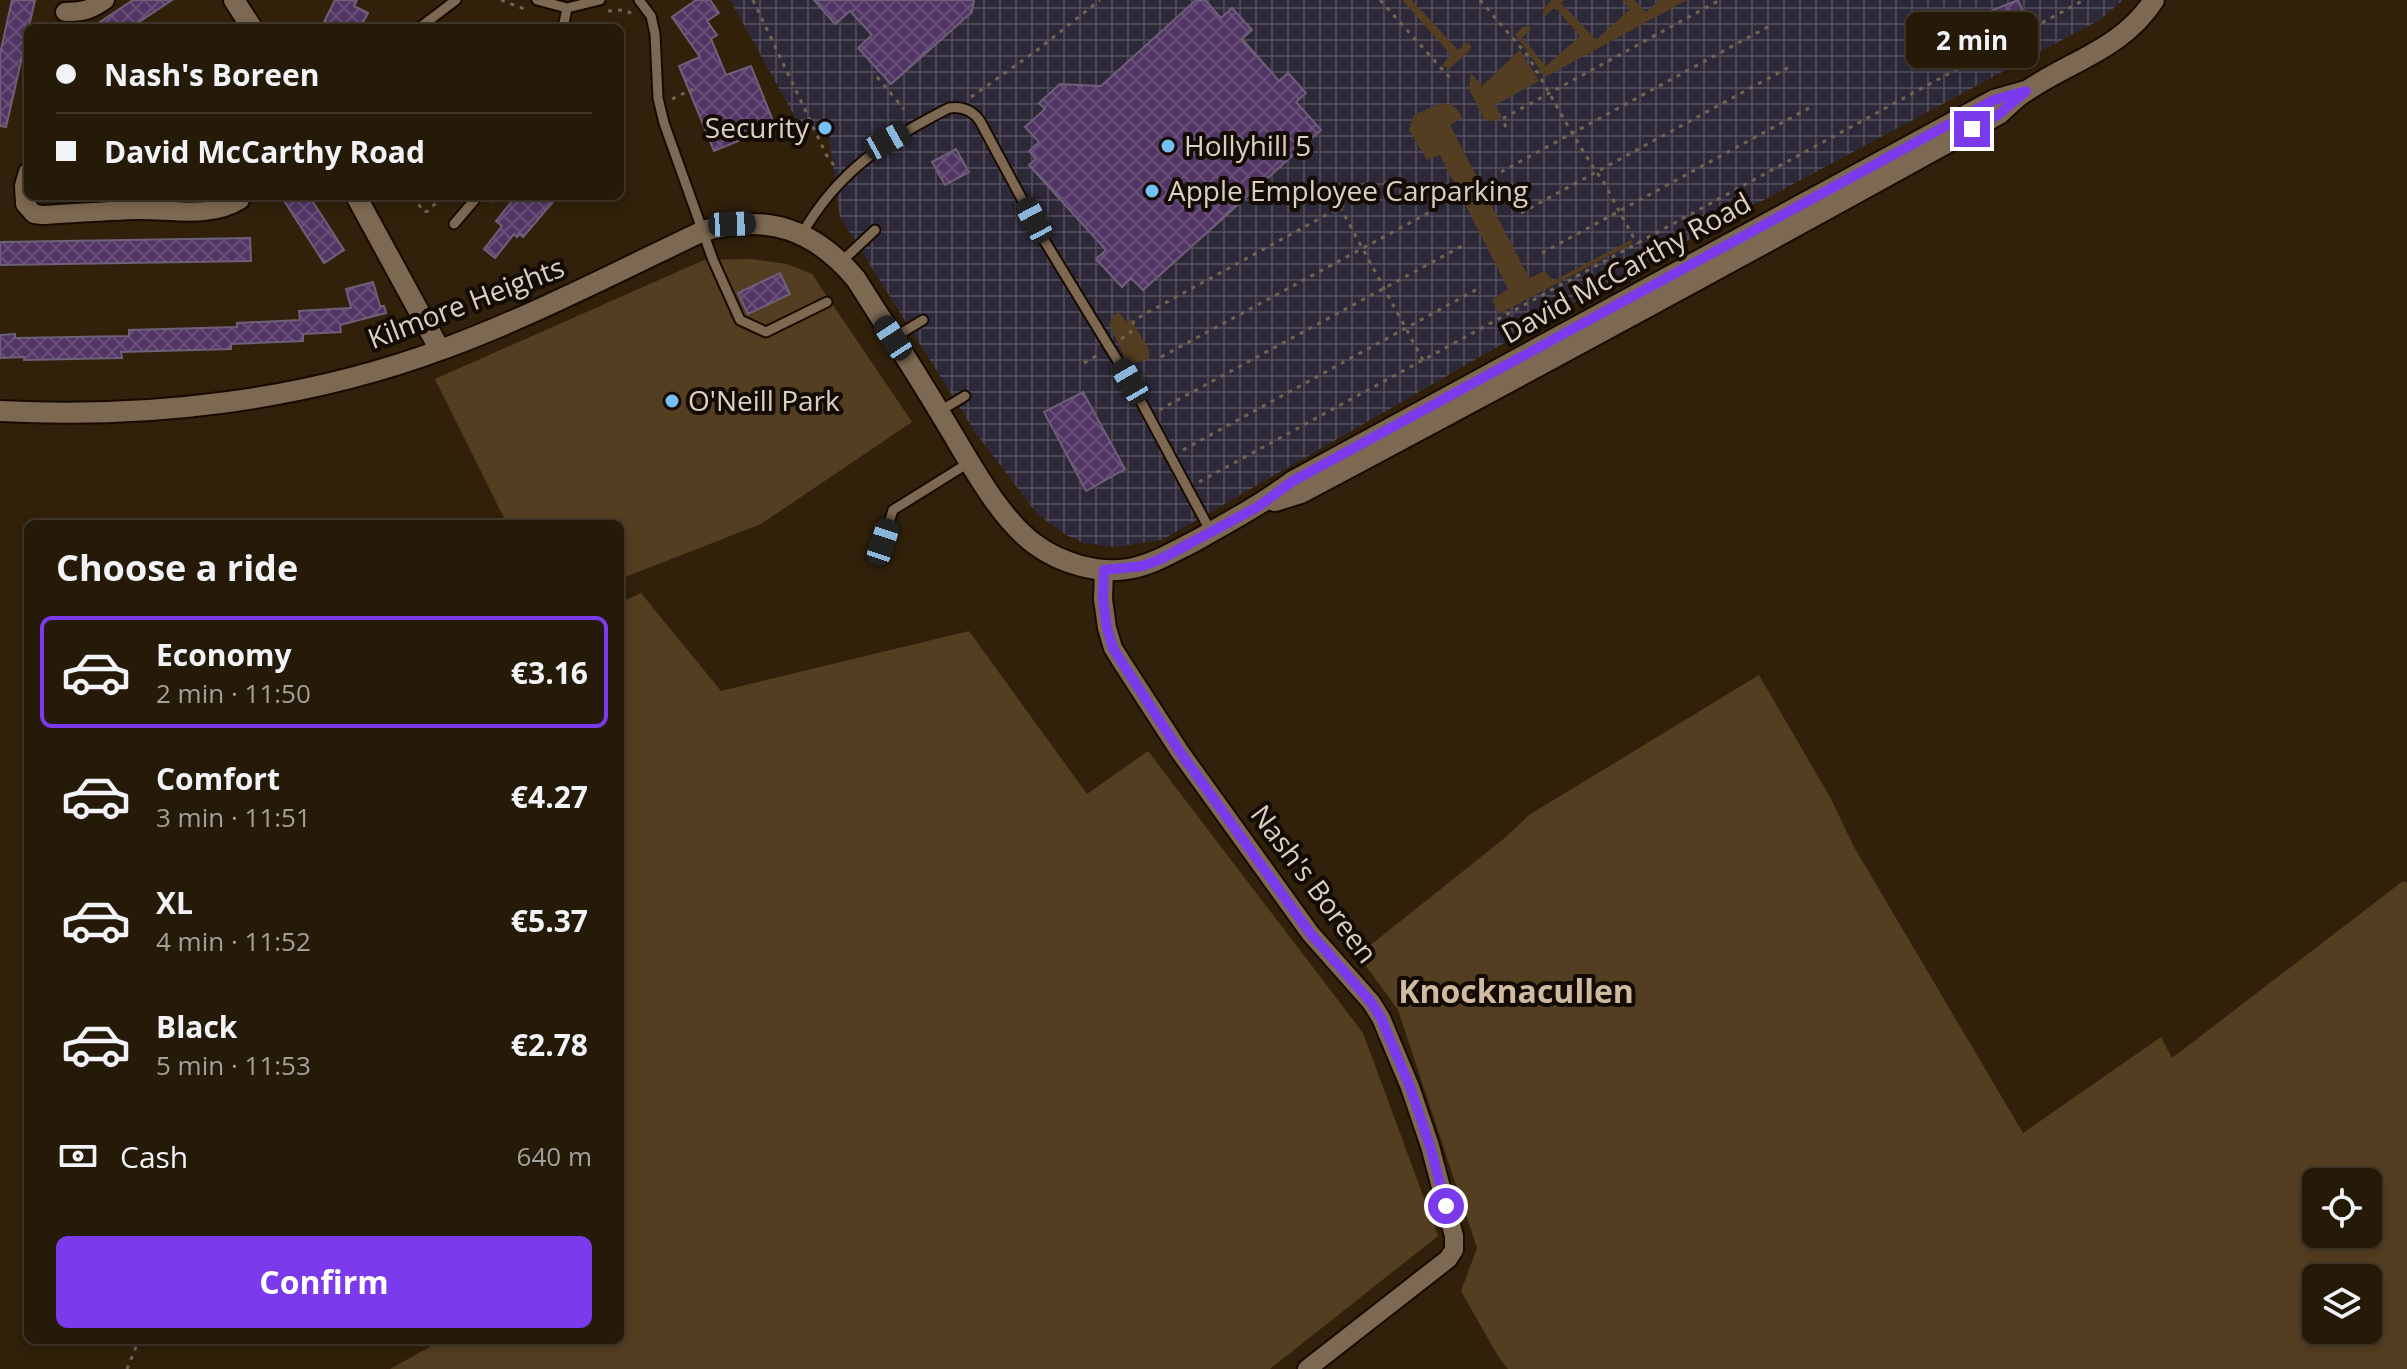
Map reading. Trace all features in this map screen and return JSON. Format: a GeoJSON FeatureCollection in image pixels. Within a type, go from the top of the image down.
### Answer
{"type":"FeatureCollection","features":[{"type":"Feature","properties":{"kind":"street"},"geometry":{"type":"LineString","coordinates":[[64,13],[92,9],[105,0]]}},
{"type":"Feature","properties":{"kind":"street"},"geometry":{"type":"LineString","coordinates":[[234,0],[249,24]]}},
{"type":"Feature","properties":{"kind":"street","name":"David McCarthy Road"},"geometry":{"type":"LineString","coordinates":[[703,231],[732,224],[749,224],[802,234],[841,262],[856,279],[970,462],[1012,523],[1037,546],[1058,558],[1104,570],[1142,566],[1161,559],[1259,506],[1301,493],[1754,250],[1999,114],[2026,91],[2126,34],[2154,0]]}},
{"type":"Feature","properties":{"kind":"street"},"geometry":{"type":"LineString","coordinates":[[24,200],[34,214],[138,203],[217,210],[230,207],[240,200]]}},
{"type":"Feature","properties":{"kind":"street"},"geometry":{"type":"LineString","coordinates":[[358,200],[440,350]]}},
{"type":"Feature","properties":{"kind":"street","name":"Kilmore Heights"},"geometry":{"type":"LineString","coordinates":[[0,411],[51,414],[126,411],[229,400],[315,385],[440,350],[523,317],[703,231]]}},
{"type":"Feature","properties":{"kind":"street","name":"Nash's Boreen"},"geometry":{"type":"LineString","coordinates":[[1104,570],[1103,599],[1113,648],[1180,752],[1310,933],[1371,1002],[1381,1018],[1425,1131],[1454,1236],[1454,1250],[1448,1259],[1307,1369]]}},
{"type":"Feature","properties":{"kind":"lane"},"geometry":{"type":"LineString","coordinates":[[424,24],[456,0]]}},
{"type":"Feature","properties":{"kind":"lane"},"geometry":{"type":"LineString","coordinates":[[537,0],[567,8],[600,0]]}},
{"type":"Feature","properties":{"kind":"lane"},"geometry":{"type":"LineString","coordinates":[[639,0],[651,16],[655,34],[658,98],[664,123],[713,260],[740,320],[766,332],[827,302]]}},
{"type":"Feature","properties":{"kind":"lane"},"geometry":{"type":"LineString","coordinates":[[564,24],[567,8]]}},
{"type":"Feature","properties":{"kind":"lane"},"geometry":{"type":"LineString","coordinates":[[802,234],[844,178],[887,141],[949,108],[971,111],[980,121],[1044,240],[1111,347],[1211,532]]}},
{"type":"Feature","properties":{"kind":"lane"},"geometry":{"type":"LineString","coordinates":[[454,224],[475,200]]}},
{"type":"Feature","properties":{"kind":"lane"},"geometry":{"type":"LineString","coordinates":[[841,262],[875,230]]}},
{"type":"Feature","properties":{"kind":"lane"},"geometry":{"type":"LineString","coordinates":[[893,338],[923,320]]}},
{"type":"Feature","properties":{"kind":"lane"},"geometry":{"type":"LineString","coordinates":[[939,411],[965,396]]}},
{"type":"Feature","properties":{"kind":"lane"},"geometry":{"type":"LineString","coordinates":[[883,542],[893,510],[970,462]]}},
{"type":"Feature","properties":{"kind":"path"},"geometry":{"type":"LineString","coordinates":[[753,0],[827,156],[844,178]]}},
{"type":"Feature","properties":{"kind":"path"},"geometry":{"type":"LineString","coordinates":[[958,107],[1100,0]]}},
{"type":"Feature","properties":{"kind":"path"},"geometry":{"type":"LineString","coordinates":[[1380,0],[1451,79]]}},
{"type":"Feature","properties":{"kind":"path"},"geometry":{"type":"LineString","coordinates":[[1480,0],[1520,45],[1602,179],[1637,244]]}},
{"type":"Feature","properties":{"kind":"path"},"geometry":{"type":"LineString","coordinates":[[1506,127],[1502,119],[1720,0]]}},
{"type":"Feature","properties":{"kind":"path"},"geometry":{"type":"LineString","coordinates":[[1188,489],[2084,0]]}},
{"type":"Feature","properties":{"kind":"path"},"geometry":{"type":"LineString","coordinates":[[1501,172],[1773,24]]}},
{"type":"Feature","properties":{"kind":"path"},"geometry":{"type":"LineString","coordinates":[[1521,213],[1791,66]]}},
{"type":"Feature","properties":{"kind":"path"},"geometry":{"type":"LineString","coordinates":[[877,77],[904,109]]}},
{"type":"Feature","properties":{"kind":"path"},"geometry":{"type":"LineString","coordinates":[[670,100],[693,89]]}},
{"type":"Feature","properties":{"kind":"path"},"geometry":{"type":"LineString","coordinates":[[1542,253],[1809,108]]}},
{"type":"Feature","properties":{"kind":"path"},"geometry":{"type":"LineString","coordinates":[[1111,347],[1131,332],[1134,320],[1392,179],[1396,186]]}},
{"type":"Feature","properties":{"kind":"path"},"geometry":{"type":"LineString","coordinates":[[416,200],[424,212],[439,200]]}},
{"type":"Feature","properties":{"kind":"path"},"geometry":{"type":"LineString","coordinates":[[1161,357],[1441,206]]}},
{"type":"Feature","properties":{"kind":"path"},"geometry":{"type":"LineString","coordinates":[[1340,207],[1423,360]]}},
{"type":"Feature","properties":{"kind":"path"},"geometry":{"type":"LineString","coordinates":[[1149,416],[1462,246]]}},
{"type":"Feature","properties":{"kind":"path"},"geometry":{"type":"LineString","coordinates":[[1171,457],[1481,287]]}},
{"type":"Feature","properties":{"kind":"path"},"geometry":{"type":"LineString","coordinates":[[127,1369],[137,1344]]}},
{"type":"Feature","properties":{"kind":"shaded area"},"geometry":{"type":"Polygon","coordinates":[[[730,0],[2123,0],[2101,19],[1594,291],[1162,540],[1115,547],[1084,543],[1066,535],[1038,515],[975,432],[840,217],[829,138],[823,125],[805,135],[730,0]]]}},
{"type":"Feature","properties":{"kind":"shaded area"},"geometry":{"type":"Polygon","coordinates":[[[1402,0],[1412,0],[1458,50],[1469,42],[1470,50],[1449,69],[1442,65],[1451,55],[1402,0]]]}},
{"type":"Feature","properties":{"kind":"shaded area"},"geometry":{"type":"Polygon","coordinates":[[[1552,0],[1564,0],[1561,3],[1596,40],[1630,9],[1622,0],[1634,0],[1646,12],[1659,0],[1687,0],[1545,77],[1515,34],[1523,27],[1530,27],[1522,38],[1546,66],[1580,36],[1555,7],[1544,17],[1543,9],[1552,0]]]}},
{"type":"Feature","properties":{"kind":"shaded area"},"geometry":{"type":"Polygon","coordinates":[[[1520,50],[1539,81],[1495,105],[1502,117],[1493,121],[1484,119],[1469,89],[1471,73],[1482,86],[1520,50]]]}},
{"type":"Feature","properties":{"kind":"shaded area"},"geometry":{"type":"Polygon","coordinates":[[[1439,104],[1451,105],[1460,114],[1462,118],[1450,125],[1529,278],[1545,271],[1553,281],[1631,240],[1633,243],[1499,314],[1492,300],[1508,289],[1440,155],[1427,160],[1409,130],[1414,115],[1439,104]]]}},
{"type":"Feature","properties":{"kind":"shaded area","name":"O'Neill Park"},"geometry":{"type":"Polygon","coordinates":[[[751,259],[787,264],[812,274],[912,422],[761,524],[624,577],[624,520],[505,520],[435,379],[704,260],[751,259]]]}},
{"type":"Feature","properties":{"kind":"shaded area"},"geometry":{"type":"Polygon","coordinates":[[[1119,312],[1126,322],[1131,319],[1149,350],[1149,359],[1134,363],[1125,358],[1109,324],[1119,312]]]}},
{"type":"Feature","properties":{"kind":"shaded area"},"geometry":{"type":"Polygon","coordinates":[[[641,593],[721,691],[969,631],[1087,794],[1148,751],[1363,1033],[1438,1236],[1270,1369],[390,1369],[435,1344],[624,1344],[624,601],[641,593]]]}},
{"type":"Feature","properties":{"kind":"shaded area"},"geometry":{"type":"Polygon","coordinates":[[[1759,675],[1830,797],[1854,847],[2023,1133],[2161,1037],[2172,1058],[2403,881],[2407,883],[2407,1369],[1508,1369],[1461,1291],[1477,1248],[1398,1010],[1358,955],[1506,837],[1529,815],[1759,675]]]}},
{"type":"Feature","properties":{"kind":"building"},"geometry":{"type":"Polygon","coordinates":[[[12,0],[35,0],[30,24],[24,24],[24,48],[6,127],[0,126],[0,54],[12,0]]]}},
{"type":"Feature","properties":{"kind":"building"},"geometry":{"type":"Polygon","coordinates":[[[133,0],[172,0],[136,24],[97,24],[133,0]]]}},
{"type":"Feature","properties":{"kind":"building"},"geometry":{"type":"Polygon","coordinates":[[[335,0],[357,0],[354,6],[368,13],[362,24],[323,24],[335,0]]]}},
{"type":"Feature","properties":{"kind":"building"},"geometry":{"type":"Polygon","coordinates":[[[696,0],[710,0],[719,13],[707,21],[717,35],[711,39],[726,75],[751,66],[775,126],[714,151],[679,66],[700,57],[672,17],[696,0]]]}},
{"type":"Feature","properties":{"kind":"building"},"geometry":{"type":"Polygon","coordinates":[[[814,0],[974,0],[972,12],[891,84],[858,48],[872,35],[850,11],[835,24],[814,0]]]}},
{"type":"Feature","properties":{"kind":"building","name":"Hollyhill 5"},"geometry":{"type":"Polygon","coordinates":[[[1196,0],[1205,0],[1221,18],[1232,8],[1252,30],[1242,39],[1279,81],[1288,73],[1306,93],[1296,102],[1321,130],[1143,290],[1131,278],[1122,287],[1096,259],[1106,250],[1029,165],[1036,159],[1029,151],[1039,142],[1025,127],[1045,109],[1039,103],[1060,84],[1101,86],[1196,0]]]}},
{"type":"Feature","properties":{"kind":"building"},"geometry":{"type":"Polygon","coordinates":[[[2018,0],[2025,16],[1985,33],[1978,16],[2018,0]]]}},
{"type":"Feature","properties":{"kind":"building"},"geometry":{"type":"Polygon","coordinates":[[[956,149],[969,172],[945,185],[932,162],[956,149]]]}},
{"type":"Feature","properties":{"kind":"building"},"geometry":{"type":"Polygon","coordinates":[[[284,200],[312,200],[344,250],[324,263],[284,200]]]}},
{"type":"Feature","properties":{"kind":"building"},"geometry":{"type":"Polygon","coordinates":[[[513,200],[555,200],[523,237],[514,234],[495,258],[484,249],[502,226],[496,221],[513,200]]]}},
{"type":"Feature","properties":{"kind":"building"},"geometry":{"type":"Polygon","coordinates":[[[250,238],[251,261],[0,265],[0,242],[250,238]]]}},
{"type":"Feature","properties":{"kind":"building"},"geometry":{"type":"Polygon","coordinates":[[[780,273],[790,294],[748,314],[738,293],[780,273]]]}},
{"type":"Feature","properties":{"kind":"building"},"geometry":{"type":"Polygon","coordinates":[[[373,282],[380,306],[384,306],[386,313],[340,325],[341,332],[303,334],[303,341],[231,344],[231,349],[121,352],[122,358],[0,358],[0,335],[15,334],[15,338],[129,336],[129,330],[237,327],[237,323],[300,320],[299,311],[351,308],[346,289],[373,282]]]}},
{"type":"Feature","properties":{"kind":"building"},"geometry":{"type":"Polygon","coordinates":[[[1083,392],[1125,469],[1086,491],[1044,412],[1083,392]]]}},
{"type":"Feature","properties":{"kind":"place","name":"Security"},"geometry":{"type":"Point","coordinates":[825,128]}},
{"type":"Feature","properties":{"kind":"place","name":"Hollyhill 5"},"geometry":{"type":"Point","coordinates":[1168,146]}},
{"type":"Feature","properties":{"kind":"place","name":"Apple Employee Carparking"},"geometry":{"type":"Point","coordinates":[1152,191]}},
{"type":"Feature","properties":{"kind":"place","name":"O'Neill Park"},"geometry":{"type":"Point","coordinates":[672,401]}},
{"type":"Feature","properties":{"kind":"district","name":"Knocknacullen"},"geometry":{"type":"Point","coordinates":[1516,992]}},
{"type":"Feature","properties":{"kind":"route"},"geometry":{"type":"LineString","coordinates":[[1446,1206],[1410,1087],[1381,1018],[1371,1002],[1310,933],[1180,752],[1113,648],[1103,599],[1104,570],[1122,570],[1161,559],[1259,506],[1293,481],[1968,114],[1994,100],[2026,91],[1999,114],[1972,129]]}}]}
